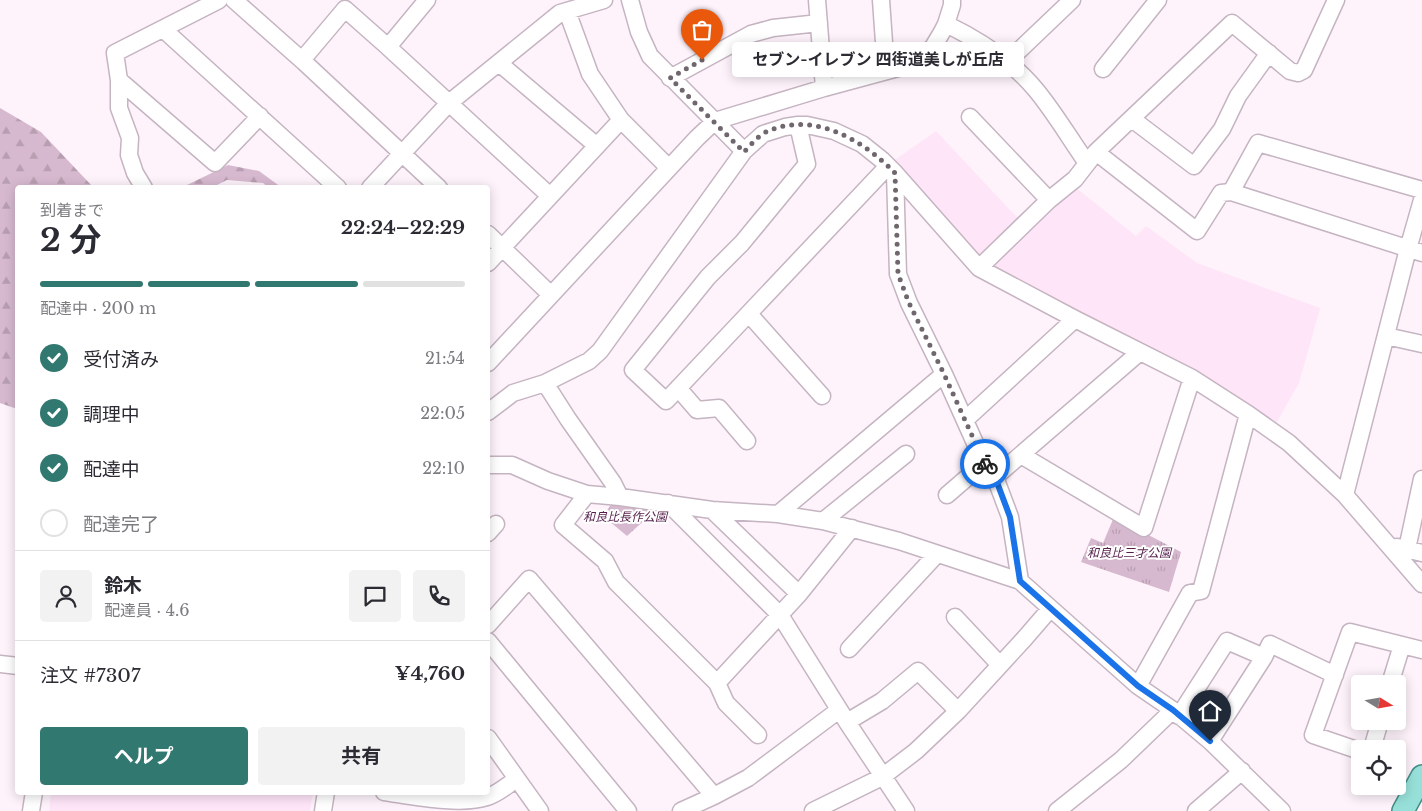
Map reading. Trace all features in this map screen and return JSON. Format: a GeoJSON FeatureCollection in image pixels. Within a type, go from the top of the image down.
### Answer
{"type":"FeatureCollection","features":[{"type":"Feature","properties":{"kind":"main road"},"geometry":{"type":"LineString","coordinates":[[1403,811],[1422,776]]}},
{"type":"Feature","properties":{"kind":"street"},"geometry":{"type":"LineString","coordinates":[[142,185],[134,173],[129,155],[130,138],[119,108],[119,80],[115,53],[219,0]]}},
{"type":"Feature","properties":{"kind":"street"},"geometry":{"type":"LineString","coordinates":[[234,0],[302,60],[436,185]]}},
{"type":"Feature","properties":{"kind":"street"},"geometry":{"type":"LineString","coordinates":[[388,47],[427,0]]}},
{"type":"Feature","properties":{"kind":"street"},"geometry":{"type":"LineString","coordinates":[[373,185],[449,103],[560,13],[604,0]]}},
{"type":"Feature","properties":{"kind":"street"},"geometry":{"type":"LineString","coordinates":[[630,0],[639,32],[650,56],[744,152]]}},
{"type":"Feature","properties":{"kind":"street"},"geometry":{"type":"LineString","coordinates":[[817,0],[824,88]]}},
{"type":"Feature","properties":{"kind":"street"},"geometry":{"type":"LineString","coordinates":[[881,0],[886,71]]}},
{"type":"Feature","properties":{"kind":"street"},"geometry":{"type":"LineString","coordinates":[[490,361],[715,121],[918,60],[933,47],[946,24],[952,0]]}},
{"type":"Feature","properties":{"kind":"street"},"geometry":{"type":"LineString","coordinates":[[1006,62],[1072,0]]}},
{"type":"Feature","properties":{"kind":"street"},"geometry":{"type":"LineString","coordinates":[[1103,69],[1158,0]]}},
{"type":"Feature","properties":{"kind":"street"},"geometry":{"type":"LineString","coordinates":[[980,268],[1049,200],[1075,179],[1091,158],[1232,23],[1290,71],[1298,73],[1304,70],[1336,0]]}},
{"type":"Feature","properties":{"kind":"street"},"geometry":{"type":"LineString","coordinates":[[302,60],[345,9],[550,196]]}},
{"type":"Feature","properties":{"kind":"street"},"geometry":{"type":"LineString","coordinates":[[567,11],[590,74],[621,120],[669,168]]}},
{"type":"Feature","properties":{"kind":"street"},"geometry":{"type":"LineString","coordinates":[[670,78],[750,34],[773,28],[819,23]]}},
{"type":"Feature","properties":{"kind":"street"},"geometry":{"type":"LineString","coordinates":[[946,24],[968,35],[1006,62],[1036,90],[1091,158],[1197,231],[1220,193],[1231,192],[1415,251]]}},
{"type":"Feature","properties":{"kind":"street"},"geometry":{"type":"LineString","coordinates":[[163,29],[335,185]]}},
{"type":"Feature","properties":{"kind":"street"},"geometry":{"type":"LineString","coordinates":[[1132,119],[1194,166],[1222,129],[1238,96],[1269,54]]}},
{"type":"Feature","properties":{"kind":"street"},"geometry":{"type":"LineString","coordinates":[[499,63],[597,146]]}},
{"type":"Feature","properties":{"kind":"street"},"geometry":{"type":"LineString","coordinates":[[119,80],[215,163],[260,116]]}},
{"type":"Feature","properties":{"kind":"street"},"geometry":{"type":"LineString","coordinates":[[970,117],[1049,200]]}},
{"type":"Feature","properties":{"kind":"street"},"geometry":{"type":"LineString","coordinates":[[490,261],[621,120]]}},
{"type":"Feature","properties":{"kind":"street"},"geometry":{"type":"LineString","coordinates":[[798,125],[808,164],[742,243],[708,277],[633,370],[666,401],[748,314],[892,170]]}},
{"type":"Feature","properties":{"kind":"street"},"geometry":{"type":"LineString","coordinates":[[490,410],[513,393],[545,382],[589,361],[600,351],[744,152],[763,134],[785,127],[807,125],[834,131],[862,144],[892,170],[980,268],[1075,319],[1192,378],[1289,443],[1346,495],[1422,584]]}},
{"type":"Feature","properties":{"kind":"street"},"geometry":{"type":"LineString","coordinates":[[1231,192],[1258,143],[1422,190]]}},
{"type":"Feature","properties":{"kind":"street"},"geometry":{"type":"LineString","coordinates":[[892,170],[898,274],[909,303],[944,374],[984,463],[995,477],[1010,517],[1020,581]]}},
{"type":"Feature","properties":{"kind":"street"},"geometry":{"type":"LineString","coordinates":[[1346,495],[1386,336],[1415,251],[1422,200]]}},
{"type":"Feature","properties":{"kind":"street"},"geometry":{"type":"LineString","coordinates":[[490,236],[551,294]]}},
{"type":"Feature","properties":{"kind":"street"},"geometry":{"type":"LineString","coordinates":[[748,314],[822,396]]}},
{"type":"Feature","properties":{"kind":"street"},"geometry":{"type":"LineString","coordinates":[[965,420],[1075,319]]}},
{"type":"Feature","properties":{"kind":"street"},"geometry":{"type":"LineString","coordinates":[[1386,336],[1422,344]]}},
{"type":"Feature","properties":{"kind":"street"},"geometry":{"type":"LineString","coordinates":[[995,477],[1140,352]]}},
{"type":"Feature","properties":{"kind":"street"},"geometry":{"type":"LineString","coordinates":[[778,514],[944,374]]}},
{"type":"Feature","properties":{"kind":"street"},"geometry":{"type":"LineString","coordinates":[[1021,455],[1144,528],[1192,378]]}},
{"type":"Feature","properties":{"kind":"street"},"geometry":{"type":"LineString","coordinates":[[545,382],[568,419],[613,483],[620,497]]}},
{"type":"Feature","properties":{"kind":"street"},"geometry":{"type":"LineString","coordinates":[[678,388],[697,410],[719,408],[747,441]]}},
{"type":"Feature","properties":{"kind":"street"},"geometry":{"type":"LineString","coordinates":[[1138,686],[1190,593],[1202,591],[1248,414]]}},
{"type":"Feature","properties":{"kind":"street"},"geometry":{"type":"LineString","coordinates":[[823,521],[906,454]]}},
{"type":"Feature","properties":{"kind":"street"},"geometry":{"type":"LineString","coordinates":[[947,495],[984,463]]}},
{"type":"Feature","properties":{"kind":"street"},"geometry":{"type":"LineString","coordinates":[[490,465],[512,465],[548,482],[587,494],[712,510],[778,514],[823,521],[852,528],[1020,581],[1138,686],[1176,713],[1210,741],[1281,811]]}},
{"type":"Feature","properties":{"kind":"street"},"geometry":{"type":"LineString","coordinates":[[1388,544],[1414,551],[1421,490]]}},
{"type":"Feature","properties":{"kind":"street"},"geometry":{"type":"LineString","coordinates":[[587,494],[563,525],[605,561],[616,582],[717,683],[726,703],[758,735]]}},
{"type":"Feature","properties":{"kind":"street"},"geometry":{"type":"LineString","coordinates":[[668,503],[780,615],[882,777],[906,811]]}},
{"type":"Feature","properties":{"kind":"street"},"geometry":{"type":"LineString","coordinates":[[712,510],[799,594]]}},
{"type":"Feature","properties":{"kind":"street"},"geometry":{"type":"LineString","coordinates":[[717,683],[799,594],[852,528]]}},
{"type":"Feature","properties":{"kind":"street"},"geometry":{"type":"LineString","coordinates":[[849,649],[937,554]]}},
{"type":"Feature","properties":{"kind":"street"},"geometry":{"type":"LineString","coordinates":[[490,623],[530,579],[714,796]]}},
{"type":"Feature","properties":{"kind":"street"},"geometry":{"type":"LineString","coordinates":[[814,811],[882,777],[916,751],[958,710],[1050,609]]}},
{"type":"Feature","properties":{"kind":"street"},"geometry":{"type":"LineString","coordinates":[[955,617],[1000,665]]}},
{"type":"Feature","properties":{"kind":"street"},"geometry":{"type":"LineString","coordinates":[[1351,748],[1313,735],[1350,632],[1422,650]]}},
{"type":"Feature","properties":{"kind":"street"},"geometry":{"type":"LineString","coordinates":[[1057,811],[1176,713],[1227,640],[1264,657]]}},
{"type":"Feature","properties":{"kind":"street"},"geometry":{"type":"LineString","coordinates":[[490,643],[628,811]]}},
{"type":"Feature","properties":{"kind":"street"},"geometry":{"type":"LineString","coordinates":[[1210,741],[1264,657],[1270,644],[1335,675]]}},
{"type":"Feature","properties":{"kind":"street"},"geometry":{"type":"LineString","coordinates":[[1393,675],[1402,645]]}},
{"type":"Feature","properties":{"kind":"street"},"geometry":{"type":"LineString","coordinates":[[0,664],[15,666]]}},
{"type":"Feature","properties":{"kind":"street"},"geometry":{"type":"LineString","coordinates":[[681,811],[748,778],[843,716],[882,701],[918,672],[958,710]]}},
{"type":"Feature","properties":{"kind":"street"},"geometry":{"type":"LineString","coordinates":[[490,741],[540,811]]}},
{"type":"Feature","properties":{"kind":"street"},"geometry":{"type":"LineString","coordinates":[[1196,811],[1242,771]]}},
{"type":"Feature","properties":{"kind":"street"},"geometry":{"type":"LineString","coordinates":[[410,795],[453,800],[486,798],[500,791],[517,778]]}},
{"type":"Feature","properties":{"kind":"street"},"geometry":{"type":"LineString","coordinates":[[31,811],[34,795]]}},
{"type":"Feature","properties":{"kind":"street"},"geometry":{"type":"LineString","coordinates":[[324,811],[326,795]]}},
{"type":"Feature","properties":{"kind":"shaded area"},"geometry":{"type":"Polygon","coordinates":[[[936,131],[1027,228],[1075,187],[1136,236],[1146,226],[1197,263],[1320,308],[1299,383],[1274,427],[991,269],[892,162],[936,131]]]}},
{"type":"Feature","properties":{"kind":"shaded area"},"geometry":{"type":"Polygon","coordinates":[[[51,795],[313,795],[310,811],[49,811],[51,795]]]}},
{"type":"Feature","properties":{"kind":"green space"},"geometry":{"type":"Polygon","coordinates":[[[0,108],[41,132],[91,185],[15,185],[15,408],[0,403],[0,108]]]}},
{"type":"Feature","properties":{"kind":"green space"},"geometry":{"type":"Polygon","coordinates":[[[228,165],[259,171],[278,185],[227,180],[217,185],[187,185],[228,165]]]}},
{"type":"Feature","properties":{"kind":"green space","name":"和良比長作公園"},"geometry":{"type":"Polygon","coordinates":[[[613,502],[659,507],[627,536],[603,516],[613,502]]]}},
{"type":"Feature","properties":{"kind":"green space","name":"和良比三才公園"},"geometry":{"type":"Polygon","coordinates":[[[1114,517],[1181,552],[1169,592],[1081,562],[1091,538],[1103,543],[1114,517]]]}},
{"type":"Feature","properties":{"kind":"way so far"},"geometry":{"type":"LineString","coordinates":[[702,60],[670,78],[744,152],[763,134],[785,127],[807,125],[834,131],[862,144],[895,173],[898,274],[909,303],[985,464]]}},
{"type":"Feature","properties":{"kind":"place","name":"セブン-イレブン 四街道美しが丘店"},"geometry":{"type":"Point","coordinates":[702,60]}},
{"type":"Feature","properties":{"kind":"route"},"geometry":{"type":"LineString","coordinates":[[985,464],[995,477],[1010,517],[1020,581],[1138,686],[1173,710],[1210,741]]}}]}
